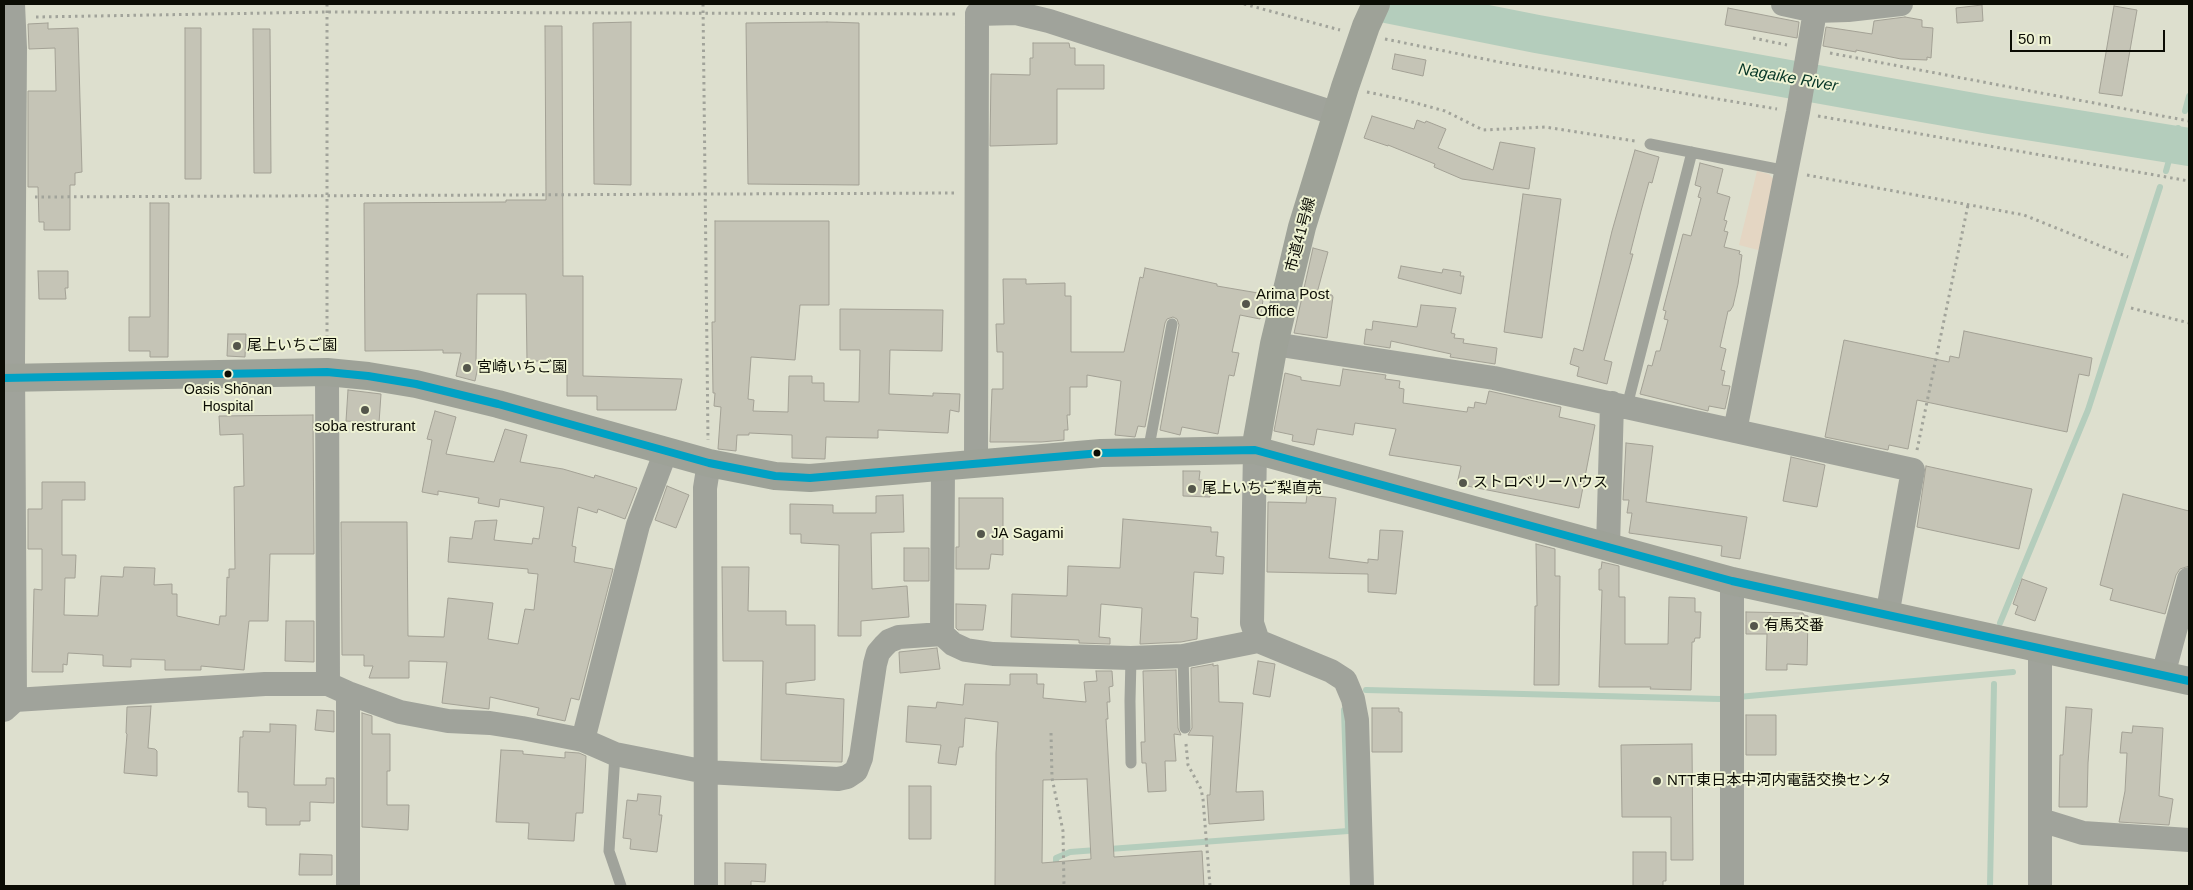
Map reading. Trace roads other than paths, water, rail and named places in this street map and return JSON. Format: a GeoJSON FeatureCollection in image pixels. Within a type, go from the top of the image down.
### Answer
{"type":"FeatureCollection","features":[{"type":"Feature","properties":{"kind":"street"},"geometry":{"type":"LineString","coordinates":[[1783,4],[1815,11],[1848,10],[1902,4]]}},
{"type":"Feature","properties":{"kind":"street"},"geometry":{"type":"LineString","coordinates":[[13,10],[9,48],[9,151],[14,198],[8,378],[9,705],[265,684],[338,689],[400,712],[448,721],[490,723],[522,728],[583,740],[615,754],[706,772],[838,779],[847,777],[856,771],[861,758],[878,653],[889,641],[899,637],[942,634],[953,644],[966,650],[993,654],[1131,658],[1183,656],[1258,641],[1331,671],[1345,680],[1353,700],[1357,720],[1362,886]]}},
{"type":"Feature","properties":{"kind":"street"},"geometry":{"type":"LineString","coordinates":[[1735,430],[1787,171],[1815,11]]}},
{"type":"Feature","properties":{"kind":"street"},"geometry":{"type":"LineString","coordinates":[[976,463],[977,14],[1016,14],[1049,21],[1337,114]]}},
{"type":"Feature","properties":{"kind":"street","name":"市道41号線"},"geometry":{"type":"LineString","coordinates":[[1255,450],[1274,344],[1302,226],[1345,87],[1368,22]]}},
{"type":"Feature","properties":{"kind":"street"},"geometry":{"type":"LineString","coordinates":[[1274,344],[1494,378],[1620,404],[1913,470],[1887,616]]}},
{"type":"Feature","properties":{"kind":"street"},"geometry":{"type":"LineString","coordinates":[[8,378],[327,372],[416,384],[498,404],[709,463],[775,476],[810,478],[1102,453],[1255,450],[1732,581],[2189,681]]}},
{"type":"Feature","properties":{"kind":"street"},"geometry":{"type":"LineString","coordinates":[[327,372],[338,689],[348,886]]}},
{"type":"Feature","properties":{"kind":"street"},"geometry":{"type":"LineString","coordinates":[[1608,547],[1620,404]]}},
{"type":"Feature","properties":{"kind":"street"},"geometry":{"type":"LineString","coordinates":[[1255,450],[1252,622],[1258,641]]}},
{"type":"Feature","properties":{"kind":"street"},"geometry":{"type":"LineString","coordinates":[[583,740],[638,525],[666,451]]}},
{"type":"Feature","properties":{"kind":"street"},"geometry":{"type":"LineString","coordinates":[[706,886],[706,488],[709,463]]}},
{"type":"Feature","properties":{"kind":"street"},"geometry":{"type":"LineString","coordinates":[[942,634],[943,466]]}},
{"type":"Feature","properties":{"kind":"street"},"geometry":{"type":"LineString","coordinates":[[2163,675],[2189,579]]}},
{"type":"Feature","properties":{"kind":"street"},"geometry":{"type":"LineString","coordinates":[[1732,581],[1732,886]]}},
{"type":"Feature","properties":{"kind":"street"},"geometry":{"type":"LineString","coordinates":[[2040,648],[2040,886]]}},
{"type":"Feature","properties":{"kind":"street"},"geometry":{"type":"LineString","coordinates":[[2041,820],[2083,834],[2189,840]]}},
{"type":"Feature","properties":{"kind":"lane"},"geometry":{"type":"LineString","coordinates":[[1650,144],[1787,171]]}},
{"type":"Feature","properties":{"kind":"lane"},"geometry":{"type":"LineString","coordinates":[[1620,404],[1692,152]]}},
{"type":"Feature","properties":{"kind":"lane"},"geometry":{"type":"LineString","coordinates":[[1148,452],[1172,324]]}},
{"type":"Feature","properties":{"kind":"lane"},"geometry":{"type":"LineString","coordinates":[[1183,656],[1185,728]]}},
{"type":"Feature","properties":{"kind":"lane"},"geometry":{"type":"LineString","coordinates":[[1131,658],[1131,763]]}},
{"type":"Feature","properties":{"kind":"lane"},"geometry":{"type":"LineString","coordinates":[[615,754],[609,851],[621,886]]}},
{"type":"Feature","properties":{"kind":"waterway","name":"Nagaike River"},"geometry":{"type":"LineString","coordinates":[[1387,4],[1537,34],[1990,115],[2189,147]]}},
{"type":"Feature","properties":{"kind":"waterway"},"geometry":{"type":"LineString","coordinates":[[2185,111],[2189,96]]}},
{"type":"Feature","properties":{"kind":"waterway"},"geometry":{"type":"LineString","coordinates":[[2166,171],[2178,128]]}},
{"type":"Feature","properties":{"kind":"waterway"},"geometry":{"type":"LineString","coordinates":[[2000,623],[2088,410],[2160,187]]}},
{"type":"Feature","properties":{"kind":"waterway"},"geometry":{"type":"LineString","coordinates":[[1738,697],[2013,672]]}},
{"type":"Feature","properties":{"kind":"waterway"},"geometry":{"type":"LineString","coordinates":[[1990,886],[1994,684]]}},
{"type":"Feature","properties":{"kind":"waterway"},"geometry":{"type":"LineString","coordinates":[[1366,690],[1720,699]]}},
{"type":"Feature","properties":{"kind":"waterway"},"geometry":{"type":"LineString","coordinates":[[1056,886],[1056,858],[1070,852],[1348,831],[1344,710]]}},
{"type":"Feature","properties":{"kind":"place","name":"Arima Post Office"},"geometry":{"type":"Point","coordinates":[1246,304]}},
{"type":"Feature","properties":{"kind":"place","name":"尾上いちご園"},"geometry":{"type":"Point","coordinates":[237,346]}},
{"type":"Feature","properties":{"kind":"place","name":"宮崎いちご園"},"geometry":{"type":"Point","coordinates":[467,368]}},
{"type":"Feature","properties":{"kind":"place","name":"Oasis Shōnan Hospital"},"geometry":{"type":"Point","coordinates":[228,374]}},
{"type":"Feature","properties":{"kind":"place","name":"soba restrurant"},"geometry":{"type":"Point","coordinates":[365,410]}},
{"type":"Feature","properties":{"kind":"place","name":"ストロベリーハウス"},"geometry":{"type":"Point","coordinates":[1463,483]}},
{"type":"Feature","properties":{"kind":"place","name":"尾上いちご梨直売"},"geometry":{"type":"Point","coordinates":[1192,489]}},
{"type":"Feature","properties":{"kind":"place","name":"JA Sagami"},"geometry":{"type":"Point","coordinates":[981,534]}},
{"type":"Feature","properties":{"kind":"place","name":"有馬交番"},"geometry":{"type":"Point","coordinates":[1754,626]}},
{"type":"Feature","properties":{"kind":"place","name":"NTT東日本中河内電話交換センタ"},"geometry":{"type":"Point","coordinates":[1657,781]}}]}
